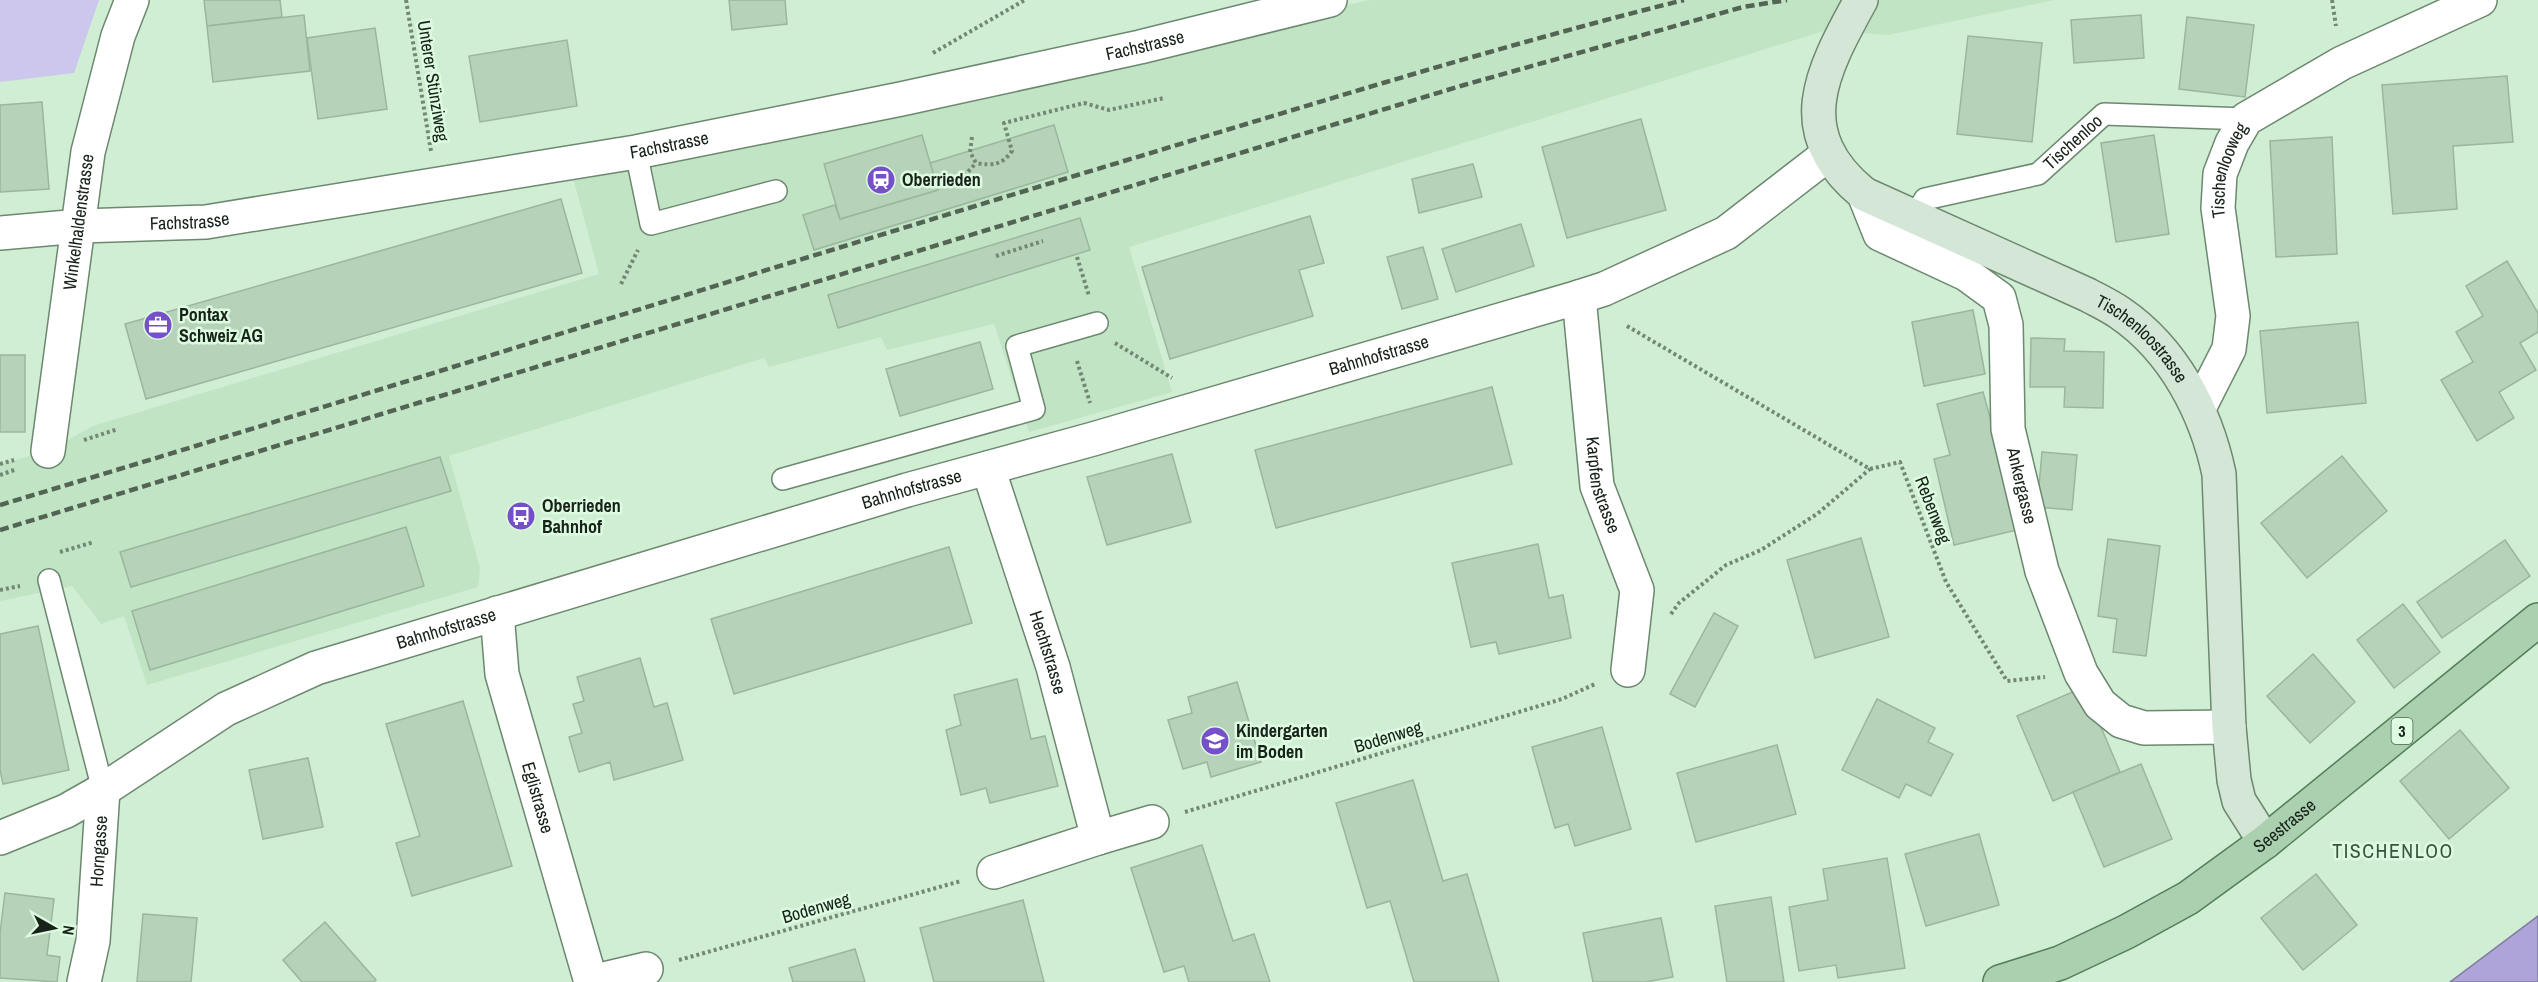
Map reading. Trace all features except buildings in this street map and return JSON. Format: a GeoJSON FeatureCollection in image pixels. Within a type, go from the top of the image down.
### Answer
{"type":"FeatureCollection","features":[{"type":"Feature","properties":{"kind":"main road","name":"Tischenloostrasse"},"geometry":{"type":"LineString","coordinates":[[1861,0],[1832,53],[1821,82],[1819,106],[1821,131],[1827,155],[1844,178],[1864,194],[2088,295],[2121,314],[2150,338],[2174,366],[2199,408],[2213,442],[2219,474],[2229,727],[2234,780],[2239,801],[2265,842]]}},
{"type":"Feature","properties":{"kind":"main road","name":"Seestrasse"},"geometry":{"type":"LineString","coordinates":[[2000,982],[2060,963],[2126,932],[2188,898],[2265,842],[2538,620]]}},
{"type":"Feature","properties":{"kind":"street","name":"Winkelhaldenstrasse"},"geometry":{"type":"LineString","coordinates":[[48,451],[80,226],[88,152],[118,36],[132,0]]}},
{"type":"Feature","properties":{"kind":"street","name":"Fachstrasse"},"geometry":{"type":"LineString","coordinates":[[0,233],[80,226],[206,222],[636,152],[901,99],[1140,47],[1330,0]]}},
{"type":"Feature","properties":{"kind":"street","name":"Tischenlooweg"},"geometry":{"type":"LineString","coordinates":[[2199,408],[2229,349],[2233,315],[2218,208],[2220,174],[2232,143],[2246,119],[2342,63],[2480,0]]}},
{"type":"Feature","properties":{"kind":"street","name":"Bahnhofstrasse"},"geometry":{"type":"LineString","coordinates":[[0,838],[66,811],[103,790],[226,709],[316,668],[907,490],[1604,289],[1726,232],[1827,155]]}},
{"type":"Feature","properties":{"kind":"street","name":"Ankergasse"},"geometry":{"type":"LineString","coordinates":[[1864,194],[1881,234],[1966,274],[1999,298],[2006,325],[2008,429],[2042,571],[2081,673],[2100,704],[2121,721],[2144,728],[2229,727]]}},
{"type":"Feature","properties":{"kind":"street","name":"Karpfenstrasse"},"geometry":{"type":"LineString","coordinates":[[1579,297],[1597,486],[1637,590],[1628,670]]}},
{"type":"Feature","properties":{"kind":"street","name":"Hechtstrasse"},"geometry":{"type":"LineString","coordinates":[[988,468],[1053,667],[1098,838]]}},
{"type":"Feature","properties":{"kind":"street","name":"Eglistrasse"},"geometry":{"type":"LineString","coordinates":[[497,613],[502,674],[591,982],[646,969]]}},
{"type":"Feature","properties":{"kind":"street","name":"Horngasse"},"geometry":{"type":"LineString","coordinates":[[84,982],[93,941],[103,790]]}},
{"type":"Feature","properties":{"kind":"street"},"geometry":{"type":"LineString","coordinates":[[994,872],[1152,822]]}},
{"type":"Feature","properties":{"kind":"lane","name":"Tischenloo"},"geometry":{"type":"LineString","coordinates":[[1914,217],[1925,199],[2038,174],[2104,114],[2246,119]]}},
{"type":"Feature","properties":{"kind":"lane"},"geometry":{"type":"LineString","coordinates":[[636,152],[651,224],[776,191]]}},
{"type":"Feature","properties":{"kind":"lane"},"geometry":{"type":"LineString","coordinates":[[783,479],[1034,409],[1017,346],[1097,323]]}},
{"type":"Feature","properties":{"kind":"lane"},"geometry":{"type":"LineString","coordinates":[[49,580],[103,790]]}},
{"type":"Feature","properties":{"kind":"path","name":"Unterer Stünziweg"},"geometry":{"type":"LineString","coordinates":[[406,0],[431,155]]}},
{"type":"Feature","properties":{"kind":"path"},"geometry":{"type":"LineString","coordinates":[[924,59],[1025,0]]}},
{"type":"Feature","properties":{"kind":"path"},"geometry":{"type":"LineString","coordinates":[[972,137],[970,152],[976,163],[990,166],[1004,162],[1012,151],[1004,123],[1084,103],[1109,110],[1164,98]]}},
{"type":"Feature","properties":{"kind":"path"},"geometry":{"type":"LineString","coordinates":[[956,185],[976,163]]}},
{"type":"Feature","properties":{"kind":"path"},"geometry":{"type":"LineString","coordinates":[[621,284],[651,224]]}},
{"type":"Feature","properties":{"kind":"path"},"geometry":{"type":"LineString","coordinates":[[996,256],[1043,241]]}},
{"type":"Feature","properties":{"kind":"path"},"geometry":{"type":"LineString","coordinates":[[1627,326],[1870,469],[1817,514],[1761,550],[1726,565],[1679,603],[1666,620]]}},
{"type":"Feature","properties":{"kind":"path"},"geometry":{"type":"LineString","coordinates":[[1077,361],[1092,407]]}},
{"type":"Feature","properties":{"kind":"path","name":"Rebenweg"},"geometry":{"type":"LineString","coordinates":[[1870,469],[1900,462],[1946,582],[2007,681],[2081,673]]}},
{"type":"Feature","properties":{"kind":"path","name":"Bodenweg"},"geometry":{"type":"LineString","coordinates":[[1152,822],[1562,699],[1628,670]]}},
{"type":"Feature","properties":{"kind":"path","name":"Bodenweg"},"geometry":{"type":"LineString","coordinates":[[646,969],[994,872]]}},
{"type":"Feature","properties":{"kind":"shaded area"},"geometry":{"type":"Polygon","coordinates":[[[0,0],[99,0],[74,73],[0,82],[0,0]]]}},
{"type":"Feature","properties":{"kind":"shaded area"},"geometry":{"type":"Polygon","coordinates":[[[1370,0],[2054,0],[1888,35],[1827,30],[1129,247],[1172,392],[1029,432],[994,324],[887,350],[881,337],[769,367],[764,358],[449,456],[480,568],[478,587],[147,685],[124,616],[101,624],[72,586],[0,601],[0,464],[48,451],[93,426],[599,274],[572,174],[1370,0]]]}},
{"type":"Feature","properties":{"kind":"shaded area"},"geometry":{"type":"Polygon","coordinates":[[[2538,916],[2538,982],[2450,982],[2538,916]]]}},
{"type":"Feature","properties":{"kind":"railway"},"geometry":{"type":"LineString","coordinates":[[0,505],[1333,98],[1543,37],[1684,0]]}},
{"type":"Feature","properties":{"kind":"railway"},"geometry":{"type":"LineString","coordinates":[[0,530],[1464,85],[1743,7],[1787,0]]}},
{"type":"Feature","properties":{"kind":"place","name":"Oberrieden"},"geometry":{"type":"Point","coordinates":[881,180]}},
{"type":"Feature","properties":{"kind":"place","name":"Pontax Schweiz AG"},"geometry":{"type":"Point","coordinates":[158,325]}},
{"type":"Feature","properties":{"kind":"place","name":"Oberrieden Bahnhof"},"geometry":{"type":"Point","coordinates":[521,516]}},
{"type":"Feature","properties":{"kind":"place","name":"Kindergarten im Boden"},"geometry":{"type":"Point","coordinates":[1215,741]}},
{"type":"Feature","properties":{"kind":"district","name":"TISCHENLOO"},"geometry":{"type":"Point","coordinates":[2393,851]}}]}
